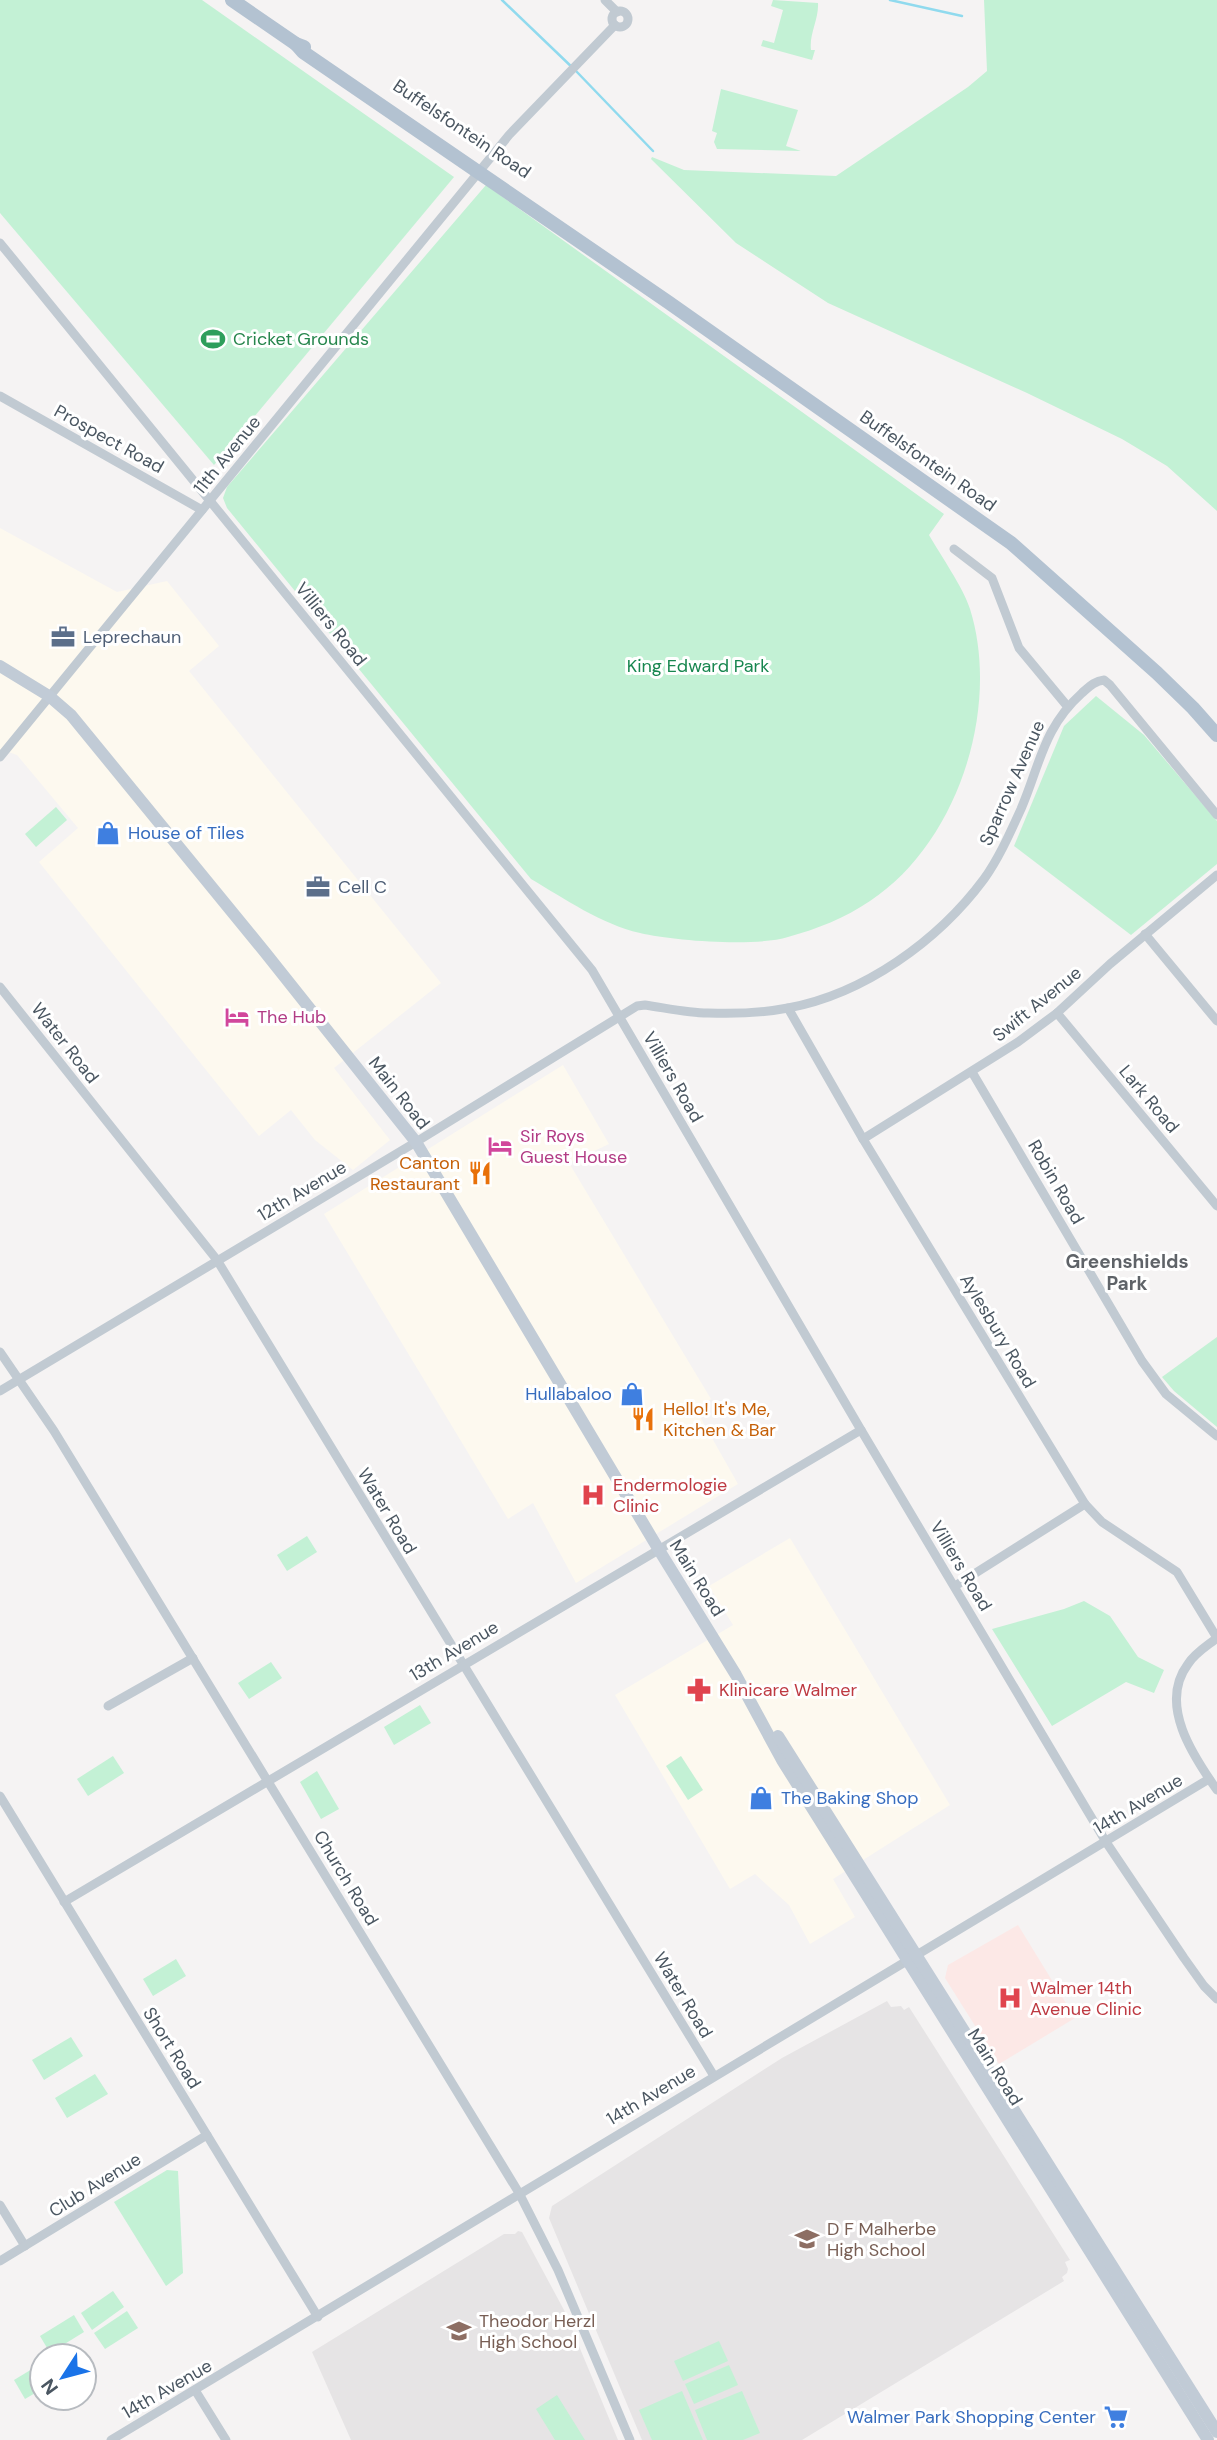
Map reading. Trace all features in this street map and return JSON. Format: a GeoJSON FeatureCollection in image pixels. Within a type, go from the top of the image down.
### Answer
{"type":"FeatureCollection","features":[{"type":"Feature","properties":{"kind":"main road","name":"Buffelsfontein Road"},"geometry":{"type":"LineString","coordinates":[[232,0],[296,44],[421,122],[481,170],[657,288],[668,302],[1011,543],[1193,708],[1217,735]]}},
{"type":"Feature","properties":{"kind":"main road","name":"Main Road"},"geometry":{"type":"LineString","coordinates":[[0,666],[49,696],[71,715],[256,940],[416,1142],[736,1675],[782,1760],[1217,2432]]}},
{"type":"Feature","properties":{"kind":"main road","name":"Buffelsfontein Road"},"geometry":{"type":"LineString","coordinates":[[1151,670],[1217,746]]}},
{"type":"Feature","properties":{"kind":"main road","name":"Main Road"},"geometry":{"type":"LineString","coordinates":[[912,1958],[1208,2440]]}},
{"type":"Feature","properties":{"kind":"street","name":"11th Avenue"},"geometry":{"type":"LineString","coordinates":[[0,757],[509,135],[615,25],[623,27],[628,19],[624,13],[617,12],[605,0]]}},
{"type":"Feature","properties":{"kind":"street","name":"Villiers Road"},"geometry":{"type":"LineString","coordinates":[[0,243],[577,948],[607,991],[861,1430],[1106,1842],[1191,1968],[1217,1999]]}},
{"type":"Feature","properties":{"kind":"street","name":"Prospect Road"},"geometry":{"type":"LineString","coordinates":[[0,396],[202,510]]}},
{"type":"Feature","properties":{"kind":"street"},"geometry":{"type":"LineString","coordinates":[[954,549],[992,578],[1019,648],[1068,707]]}},
{"type":"Feature","properties":{"kind":"street","name":"Sparrow Avenue"},"geometry":{"type":"LineString","coordinates":[[620,1017],[642,1005],[705,1013],[788,1008],[820,1000],[883,970],[919,947],[954,914],[984,879],[1005,844],[1032,782],[1042,748],[1056,721],[1099,680],[1110,685],[1217,816]]}},
{"type":"Feature","properties":{"kind":"street","name":"Swift Avenue"},"geometry":{"type":"LineString","coordinates":[[863,1139],[972,1072],[1057,1013],[1217,874]]}},
{"type":"Feature","properties":{"kind":"street"},"geometry":{"type":"LineString","coordinates":[[1146,934],[1217,1021]]}},
{"type":"Feature","properties":{"kind":"street","name":"Water Road"},"geometry":{"type":"LineString","coordinates":[[0,986],[217,1260],[714,2076]]}},
{"type":"Feature","properties":{"kind":"street","name":"Aylesbury Road"},"geometry":{"type":"LineString","coordinates":[[788,1008],[863,1139],[1085,1504],[1102,1522],[1177,1572],[1217,1638]]}},
{"type":"Feature","properties":{"kind":"street","name":"Lark Road"},"geometry":{"type":"LineString","coordinates":[[1057,1013],[1217,1206]]}},
{"type":"Feature","properties":{"kind":"street","name":"12th Avenue"},"geometry":{"type":"LineString","coordinates":[[0,1391],[620,1017]]}},
{"type":"Feature","properties":{"kind":"street","name":"Robin Road"},"geometry":{"type":"LineString","coordinates":[[972,1072],[1142,1361],[1166,1394],[1217,1436]]}},
{"type":"Feature","properties":{"kind":"street","name":"Church Road"},"geometry":{"type":"LineString","coordinates":[[0,1352],[54,1432],[519,2193],[558,2270],[630,2440]]}},
{"type":"Feature","properties":{"kind":"street","name":"13th Avenue"},"geometry":{"type":"LineString","coordinates":[[64,1902],[861,1430]]}},
{"type":"Feature","properties":{"kind":"street"},"geometry":{"type":"LineString","coordinates":[[955,1586],[1085,1504]]}},
{"type":"Feature","properties":{"kind":"street"},"geometry":{"type":"LineString","coordinates":[[1217,1638],[1186,1665],[1175,1702],[1185,1735],[1217,1790]]}},
{"type":"Feature","properties":{"kind":"street"},"geometry":{"type":"LineString","coordinates":[[108,1706],[193,1658]]}},
{"type":"Feature","properties":{"kind":"street","name":"14th Avenue"},"geometry":{"type":"LineString","coordinates":[[111,2440],[1209,1779]]}},
{"type":"Feature","properties":{"kind":"street","name":"Short Road"},"geometry":{"type":"LineString","coordinates":[[0,1796],[317,2317]]}},
{"type":"Feature","properties":{"kind":"street","name":"Club Avenue"},"geometry":{"type":"LineString","coordinates":[[0,2261],[207,2135]]}},
{"type":"Feature","properties":{"kind":"street"},"geometry":{"type":"LineString","coordinates":[[0,2205],[25,2246]]}},
{"type":"Feature","properties":{"kind":"street"},"geometry":{"type":"LineString","coordinates":[[195,2390],[226,2440]]}},
{"type":"Feature","properties":{"kind":"shaded area"},"geometry":{"type":"Polygon","coordinates":[[[0,528],[117,592],[167,581],[219,646],[189,671],[441,983],[334,1068],[390,1140],[353,1170],[315,1140],[291,1110],[259,1136],[39,862],[78,828],[17,755],[0,749],[0,528]]]}},
{"type":"Feature","properties":{"kind":"shaded area"},"geometry":{"type":"Polygon","coordinates":[[[563,1065],[609,1144],[569,1163],[711,1399],[695,1408],[738,1484],[576,1583],[533,1503],[508,1519],[324,1214],[563,1065]]]}},
{"type":"Feature","properties":{"kind":"shaded area"},"geometry":{"type":"Polygon","coordinates":[[[790,1538],[950,1805],[833,1879],[855,1917],[810,1944],[789,1905],[755,1874],[730,1889],[615,1695],[733,1625],[709,1586],[790,1538]]]}},
{"type":"Feature","properties":{"kind":"shaded area","name":"Walmer 14th Avenue Clinic"},"geometry":{"type":"Polygon","coordinates":[[[1018,1925],[1075,2018],[999,2064],[945,1978],[948,1965],[1018,1925]]]}},
{"type":"Feature","properties":{"kind":"shaded area","name":"D F Malherbe High School"},"geometry":{"type":"Polygon","coordinates":[[[887,2001],[891,2007],[901,2006],[904,2010],[909,2007],[1070,2260],[1065,2262],[1068,2269],[1062,2277],[1064,2281],[802,2440],[642,2440],[549,2218],[552,2206],[782,2058],[887,2001]]]}},
{"type":"Feature","properties":{"kind":"shaded area","name":"Theodor Herzl High School"},"geometry":{"type":"Polygon","coordinates":[[[522,2232],[564,2310],[618,2440],[351,2440],[312,2352],[504,2234],[515,2234],[522,2232]]]}},
{"type":"Feature","properties":{"kind":"green space","name":"Cricket Grounds"},"geometry":{"type":"Polygon","coordinates":[[[0,0],[202,0],[454,177],[214,465],[0,213],[0,0]]]}},
{"type":"Feature","properties":{"kind":"green space"},"geometry":{"type":"Polygon","coordinates":[[[773,0],[818,3],[811,44],[811,50],[815,50],[812,60],[761,46],[763,40],[774,43],[783,10],[771,6],[773,0]]]}},
{"type":"Feature","properties":{"kind":"green space"},"geometry":{"type":"Polygon","coordinates":[[[984,0],[1217,0],[1217,511],[1167,466],[1122,439],[828,303],[736,243],[651,159],[652,157],[684,170],[836,176],[968,87],[987,71],[984,0]]]}},
{"type":"Feature","properties":{"kind":"green space"},"geometry":{"type":"Polygon","coordinates":[[[721,89],[798,110],[786,146],[801,151],[717,149],[714,142],[717,133],[712,131],[721,89]]]}},
{"type":"Feature","properties":{"kind":"green space","name":"King Edward Park"},"geometry":{"type":"Polygon","coordinates":[[[486,185],[944,514],[929,535],[967,600],[978,648],[980,688],[975,730],[965,770],[948,809],[927,845],[901,876],[870,901],[841,918],[774,940],[714,942],[673,938],[640,933],[611,924],[531,879],[227,508],[223,498],[227,487],[486,185]]]}},
{"type":"Feature","properties":{"kind":"green space"},"geometry":{"type":"Polygon","coordinates":[[[1096,696],[1144,735],[1217,821],[1217,864],[1131,935],[1014,846],[1064,726],[1096,696]]]}},
{"type":"Feature","properties":{"kind":"green space"},"geometry":{"type":"Polygon","coordinates":[[[56,807],[67,820],[36,847],[25,834],[56,807]]]}},
{"type":"Feature","properties":{"kind":"green space"},"geometry":{"type":"Polygon","coordinates":[[[1217,1337],[1217,1427],[1174,1391],[1162,1377],[1217,1337]]]}},
{"type":"Feature","properties":{"kind":"green space"},"geometry":{"type":"Polygon","coordinates":[[[307,1536],[317,1552],[287,1571],[277,1555],[307,1536]]]}},
{"type":"Feature","properties":{"kind":"green space"},"geometry":{"type":"Polygon","coordinates":[[[1084,1601],[1110,1616],[1138,1657],[1164,1670],[1154,1693],[1126,1682],[1052,1726],[992,1629],[1084,1601]]]}},
{"type":"Feature","properties":{"kind":"green space"},"geometry":{"type":"Polygon","coordinates":[[[271,1662],[282,1678],[249,1699],[238,1683],[271,1662]]]}},
{"type":"Feature","properties":{"kind":"green space"},"geometry":{"type":"Polygon","coordinates":[[[420,1705],[431,1723],[394,1745],[384,1727],[420,1705]]]}},
{"type":"Feature","properties":{"kind":"green space"},"geometry":{"type":"Polygon","coordinates":[[[113,1756],[124,1773],[88,1796],[77,1779],[113,1756]]]}},
{"type":"Feature","properties":{"kind":"green space"},"geometry":{"type":"Polygon","coordinates":[[[681,1756],[703,1790],[688,1800],[666,1766],[681,1756]]]}},
{"type":"Feature","properties":{"kind":"green space"},"geometry":{"type":"Polygon","coordinates":[[[317,1771],[339,1809],[321,1819],[300,1782],[317,1771]]]}},
{"type":"Feature","properties":{"kind":"green space"},"geometry":{"type":"Polygon","coordinates":[[[176,1959],[186,1976],[153,1996],[143,1979],[176,1959]]]}},
{"type":"Feature","properties":{"kind":"green space"},"geometry":{"type":"Polygon","coordinates":[[[71,2037],[83,2056],[44,2080],[32,2060],[71,2037]]]}},
{"type":"Feature","properties":{"kind":"green space"},"geometry":{"type":"Polygon","coordinates":[[[95,2074],[108,2094],[67,2118],[55,2098],[95,2074]]]}},
{"type":"Feature","properties":{"kind":"green space"},"geometry":{"type":"Polygon","coordinates":[[[167,2170],[178,2171],[183,2273],[166,2286],[114,2202],[167,2170]]]}},
{"type":"Feature","properties":{"kind":"green space"},"geometry":{"type":"Polygon","coordinates":[[[113,2291],[124,2307],[92,2330],[81,2313],[113,2291]]]}},
{"type":"Feature","properties":{"kind":"green space"},"geometry":{"type":"Polygon","coordinates":[[[127,2311],[138,2328],[105,2349],[94,2333],[127,2311]]]}},
{"type":"Feature","properties":{"kind":"green space"},"geometry":{"type":"Polygon","coordinates":[[[74,2315],[84,2332],[68,2342],[44,2342],[40,2336],[74,2315]]]}},
{"type":"Feature","properties":{"kind":"green space"},"geometry":{"type":"Polygon","coordinates":[[[719,2341],[728,2361],[683,2381],[674,2361],[719,2341]]]}},
{"type":"Feature","properties":{"kind":"green space"},"geometry":{"type":"Polygon","coordinates":[[[729,2365],[738,2385],[694,2404],[685,2384],[729,2365]]]}},
{"type":"Feature","properties":{"kind":"green space"},"geometry":{"type":"Polygon","coordinates":[[[28,2372],[28,2397],[25,2399],[14,2380],[28,2372]]]}},
{"type":"Feature","properties":{"kind":"green space"},"geometry":{"type":"Polygon","coordinates":[[[682,2391],[703,2440],[652,2440],[639,2410],[682,2391]]]}},
{"type":"Feature","properties":{"kind":"green space"},"geometry":{"type":"Polygon","coordinates":[[[742,2391],[760,2433],[743,2440],[707,2440],[695,2410],[742,2391]]]}},
{"type":"Feature","properties":{"kind":"green space"},"geometry":{"type":"Polygon","coordinates":[[[557,2395],[585,2440],[555,2440],[536,2409],[557,2395]]]}},
{"type":"Feature","properties":{"kind":"waterway"},"geometry":{"type":"LineString","coordinates":[[502,0],[576,71],[653,151]]}},
{"type":"Feature","properties":{"kind":"waterway"},"geometry":{"type":"LineString","coordinates":[[890,0],[962,16]]}},
{"type":"Feature","properties":{"kind":"place","name":"Cricket Grounds"},"geometry":{"type":"Point","coordinates":[213,339]}},
{"type":"Feature","properties":{"kind":"place","name":"Leprechaun"},"geometry":{"type":"Point","coordinates":[63,637]}},
{"type":"Feature","properties":{"kind":"place","name":"House of Tiles"},"geometry":{"type":"Point","coordinates":[108,833]}},
{"type":"Feature","properties":{"kind":"place","name":"Cell C"},"geometry":{"type":"Point","coordinates":[318,887]}},
{"type":"Feature","properties":{"kind":"place","name":"The Hub"},"geometry":{"type":"Point","coordinates":[237,1017]}},
{"type":"Feature","properties":{"kind":"place","name":"Sir Roys Guest House"},"geometry":{"type":"Point","coordinates":[500,1146]}},
{"type":"Feature","properties":{"kind":"place","name":"Canton Restaurant"},"geometry":{"type":"Point","coordinates":[480,1173]}},
{"type":"Feature","properties":{"kind":"place","name":"Hullabaloo"},"geometry":{"type":"Point","coordinates":[632,1394]}},
{"type":"Feature","properties":{"kind":"place","name":"Hello! It's Me, Kitchen & Bar"},"geometry":{"type":"Point","coordinates":[643,1419]}},
{"type":"Feature","properties":{"kind":"place","name":"Endermologie Clinic"},"geometry":{"type":"Point","coordinates":[593,1495]}},
{"type":"Feature","properties":{"kind":"place","name":"Klinicare Walmer"},"geometry":{"type":"Point","coordinates":[699,1690]}},
{"type":"Feature","properties":{"kind":"place","name":"The Baking Shop"},"geometry":{"type":"Point","coordinates":[761,1798]}},
{"type":"Feature","properties":{"kind":"place","name":"Walmer 14th Avenue Clinic"},"geometry":{"type":"Point","coordinates":[1010,1998]}},
{"type":"Feature","properties":{"kind":"place","name":"D F Malherbe High School"},"geometry":{"type":"Point","coordinates":[807,2239]}},
{"type":"Feature","properties":{"kind":"place","name":"Theodor Herzl High School"},"geometry":{"type":"Point","coordinates":[459,2331]}},
{"type":"Feature","properties":{"kind":"place","name":"Walmer Park Shopping Center"},"geometry":{"type":"Point","coordinates":[1116,2417]}},
{"type":"Feature","properties":{"kind":"district","name":"Greenshields Park"},"geometry":{"type":"Point","coordinates":[1127,1272]}}]}
